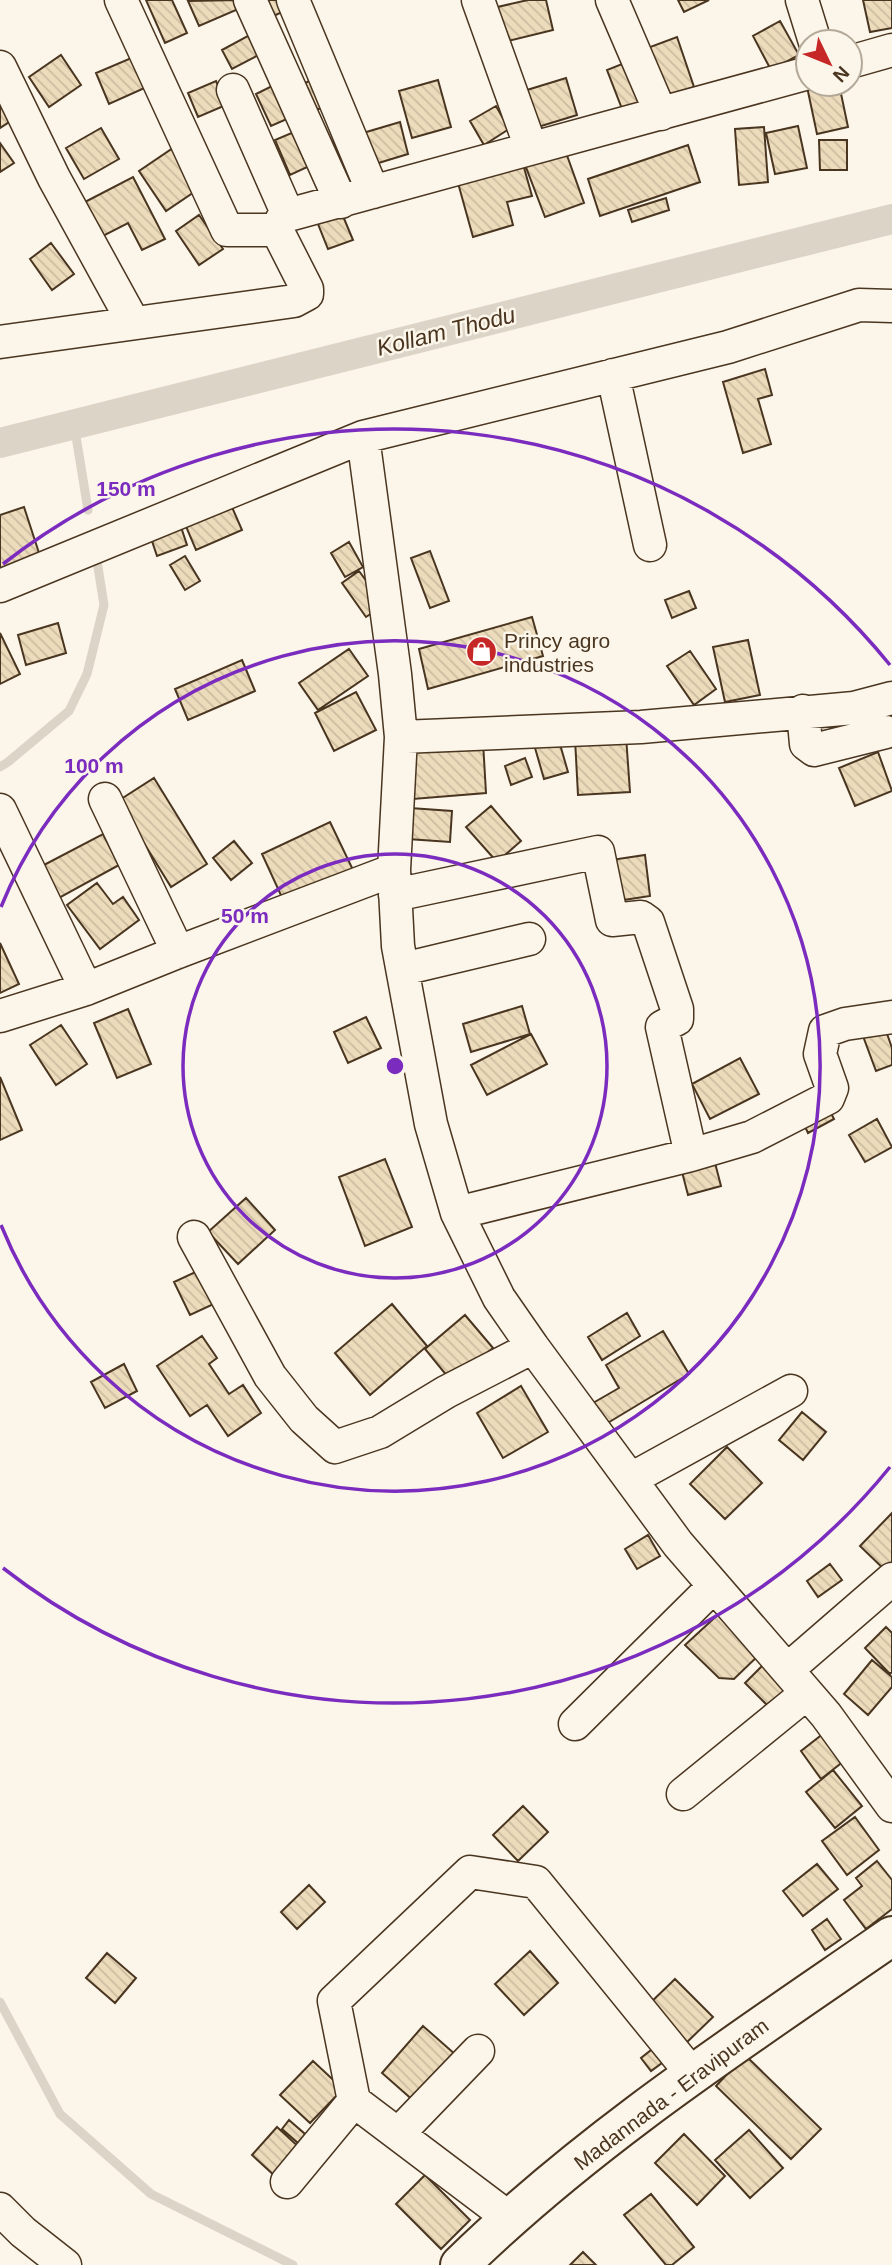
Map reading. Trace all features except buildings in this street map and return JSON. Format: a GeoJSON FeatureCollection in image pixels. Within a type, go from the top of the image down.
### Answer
{"type":"FeatureCollection","features":[{"type":"Feature","properties":{"kind":"main road","name":"Madannada - Eravipuram"},"geometry":{"type":"LineString","coordinates":[[460,2265],[509,2218],[692,2074],[892,1936]]}},
{"type":"Feature","properties":{"kind":"street"},"geometry":{"type":"LineString","coordinates":[[121,0],[227,230],[282,223],[373,192],[794,77]]}},
{"type":"Feature","properties":{"kind":"street"},"geometry":{"type":"LineString","coordinates":[[250,0],[341,202]]}},
{"type":"Feature","properties":{"kind":"street"},"geometry":{"type":"LineString","coordinates":[[293,0],[373,192]]}},
{"type":"Feature","properties":{"kind":"street"},"geometry":{"type":"LineString","coordinates":[[478,0],[531,148]]}},
{"type":"Feature","properties":{"kind":"street"},"geometry":{"type":"LineString","coordinates":[[612,0],[661,114]]}},
{"type":"Feature","properties":{"kind":"street"},"geometry":{"type":"LineString","coordinates":[[802,0],[811,28]]}},
{"type":"Feature","properties":{"kind":"street"},"geometry":{"type":"LineString","coordinates":[[864,58],[892,50]]}},
{"type":"Feature","properties":{"kind":"street"},"geometry":{"type":"LineString","coordinates":[[3,82],[133,323]]}},
{"type":"Feature","properties":{"kind":"street"},"geometry":{"type":"LineString","coordinates":[[0,342],[294,301],[307,294],[233,90]]}},
{"type":"Feature","properties":{"kind":"street"},"geometry":{"type":"LineString","coordinates":[[0,586],[363,437],[728,347],[859,305],[892,306]]}},
{"type":"Feature","properties":{"kind":"street"},"geometry":{"type":"LineString","coordinates":[[613,375],[650,545]]}},
{"type":"Feature","properties":{"kind":"street"},"geometry":{"type":"LineString","coordinates":[[363,437],[401,737],[395,882],[398,946],[431,1124],[457,1213],[499,1298],[533,1347],[678,1544],[826,1715],[892,1807]]}},
{"type":"Feature","properties":{"kind":"street"},"geometry":{"type":"LineString","coordinates":[[401,737],[641,727],[854,708],[892,698]]}},
{"type":"Feature","properties":{"kind":"street"},"geometry":{"type":"LineString","coordinates":[[803,711],[806,744],[814,750],[886,732]]}},
{"type":"Feature","properties":{"kind":"street"},"geometry":{"type":"LineString","coordinates":[[105,799],[178,951]]}},
{"type":"Feature","properties":{"kind":"street"},"geometry":{"type":"LineString","coordinates":[[0,810],[86,989]]}},
{"type":"Feature","properties":{"kind":"street"},"geometry":{"type":"LineString","coordinates":[[0,1016],[86,989],[178,951],[395,882],[598,852],[608,912],[612,920],[641,917],[648,922],[677,1009],[677,1019],[662,1027],[691,1155]]}},
{"type":"Feature","properties":{"kind":"street"},"geometry":{"type":"LineString","coordinates":[[403,970],[529,939]]}},
{"type":"Feature","properties":{"kind":"street"},"geometry":{"type":"LineString","coordinates":[[457,1213],[691,1155],[752,1137],[828,1098],[832,1087],[820,1054],[825,1031],[845,1024],[892,1017]]}},
{"type":"Feature","properties":{"kind":"street"},"geometry":{"type":"LineString","coordinates":[[194,1237],[270,1376],[304,1419],[335,1447],[380,1432],[446,1392],[533,1347]]}},
{"type":"Feature","properties":{"kind":"street"},"geometry":{"type":"LineString","coordinates":[[631,1479],[791,1391]]}},
{"type":"Feature","properties":{"kind":"street"},"geometry":{"type":"LineString","coordinates":[[683,1794],[797,1681],[892,1579]]}},
{"type":"Feature","properties":{"kind":"street"},"geometry":{"type":"LineString","coordinates":[[575,1724],[714,1586]]}},
{"type":"Feature","properties":{"kind":"street"},"geometry":{"type":"LineString","coordinates":[[509,2218],[354,2101],[334,2001],[470,1872],[536,1882],[692,2074]]}},
{"type":"Feature","properties":{"kind":"street"},"geometry":{"type":"LineString","coordinates":[[398,2134],[478,2051]]}},
{"type":"Feature","properties":{"kind":"street"},"geometry":{"type":"LineString","coordinates":[[287,2182],[354,2101]]}},
{"type":"Feature","properties":{"kind":"street"},"geometry":{"type":"LineString","coordinates":[[0,2210],[65,2265]]}},
{"type":"Feature","properties":{"kind":"waterway","name":"Kollam Thodu"},"geometry":{"type":"LineString","coordinates":[[0,443],[892,219]]}},
{"type":"Feature","properties":{"kind":"waterway"},"geometry":{"type":"LineString","coordinates":[[74,424],[88,510]]}},
{"type":"Feature","properties":{"kind":"waterway"},"geometry":{"type":"LineString","coordinates":[[0,767],[69,711],[87,674],[104,605],[97,561]]}},
{"type":"Feature","properties":{"kind":"waterway"},"geometry":{"type":"LineString","coordinates":[[0,2002],[60,2114],[151,2194],[293,2265]]}},
{"type":"Feature","properties":{"kind":"place","name":"Princy agro industries"},"geometry":{"type":"Point","coordinates":[481,652]}}]}
